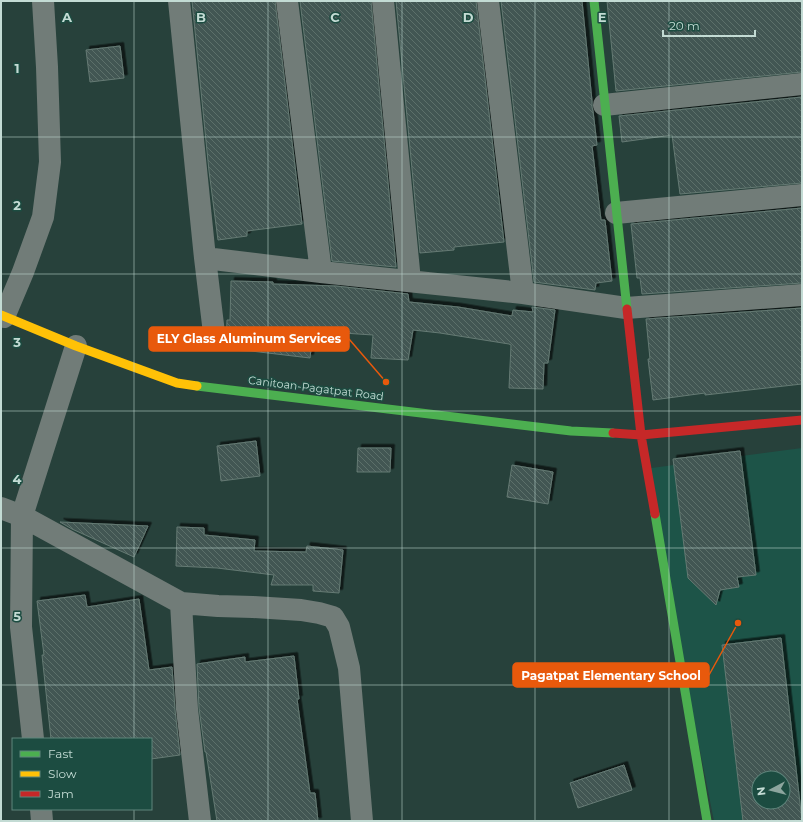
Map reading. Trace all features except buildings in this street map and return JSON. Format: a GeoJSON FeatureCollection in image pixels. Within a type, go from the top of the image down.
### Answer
{"type":"FeatureCollection","features":[{"type":"Feature","properties":{"kind":"street"},"geometry":{"type":"LineString","coordinates":[[3,316],[23,272],[43,217],[50,162],[43,1]]}},
{"type":"Feature","properties":{"kind":"street"},"geometry":{"type":"LineString","coordinates":[[179,1],[214,333]]}},
{"type":"Feature","properties":{"kind":"street"},"geometry":{"type":"LineString","coordinates":[[287,1],[321,272]]}},
{"type":"Feature","properties":{"kind":"street"},"geometry":{"type":"LineString","coordinates":[[383,1],[410,282]]}},
{"type":"Feature","properties":{"kind":"street"},"geometry":{"type":"LineString","coordinates":[[488,1],[523,293]]}},
{"type":"Feature","properties":{"kind":"street"},"geometry":{"type":"LineString","coordinates":[[594,1],[604,105],[641,435],[706,821]]}},
{"type":"Feature","properties":{"kind":"street"},"geometry":{"type":"LineString","coordinates":[[604,105],[802,84]]}},
{"type":"Feature","properties":{"kind":"street"},"geometry":{"type":"LineString","coordinates":[[616,213],[802,195]]}},
{"type":"Feature","properties":{"kind":"street"},"geometry":{"type":"LineString","coordinates":[[205,258],[410,282],[523,293],[626,308],[802,295]]}},
{"type":"Feature","properties":{"kind":"street","name":"Canitoan-Pagatpat Road"},"geometry":{"type":"LineString","coordinates":[[3,316],[76,346],[177,382],[291,398],[572,431],[641,435],[802,420]]}},
{"type":"Feature","properties":{"kind":"street"},"geometry":{"type":"LineString","coordinates":[[33,738],[21,627],[22,516],[76,346]]}},
{"type":"Feature","properties":{"kind":"street"},"geometry":{"type":"LineString","coordinates":[[1,508],[22,516],[181,603],[301,610],[319,613],[332,618],[339,627],[349,668],[362,821]]}},
{"type":"Feature","properties":{"kind":"street"},"geometry":{"type":"LineString","coordinates":[[181,603],[187,709],[200,821]]}},
{"type":"Feature","properties":{"kind":"street"},"geometry":{"type":"LineString","coordinates":[[40,810],[42,821]]}},
{"type":"Feature","properties":{"kind":"shaded area"},"geometry":{"type":"Polygon","coordinates":[[[802,448],[802,821],[714,821],[644,469],[802,448]]]}},
{"type":"Feature","properties":{"kind":"traffic: fast"},"geometry":{"type":"LineString","coordinates":[[594,1],[627,309]]}},
{"type":"Feature","properties":{"kind":"traffic: fast"},"geometry":{"type":"LineString","coordinates":[[197,386],[571,431],[613,433]]}},
{"type":"Feature","properties":{"kind":"traffic: fast"},"geometry":{"type":"LineString","coordinates":[[655,514],[707,821]]}},
{"type":"Feature","properties":{"kind":"traffic: slow"},"geometry":{"type":"LineString","coordinates":[[1,315],[76,346],[177,383],[197,386]]}},
{"type":"Feature","properties":{"kind":"traffic: jam"},"geometry":{"type":"LineString","coordinates":[[627,309],[641,435],[655,514]]}},
{"type":"Feature","properties":{"kind":"traffic: jam"},"geometry":{"type":"LineString","coordinates":[[613,433],[641,435],[802,420]]}},
{"type":"Feature","properties":{"kind":"place","name":"ELY Glass Aluminum Services"},"geometry":{"type":"Point","coordinates":[386,382]}},
{"type":"Feature","properties":{"kind":"place","name":"Pagatpat Elementary School"},"geometry":{"type":"Point","coordinates":[738,623]}}]}
